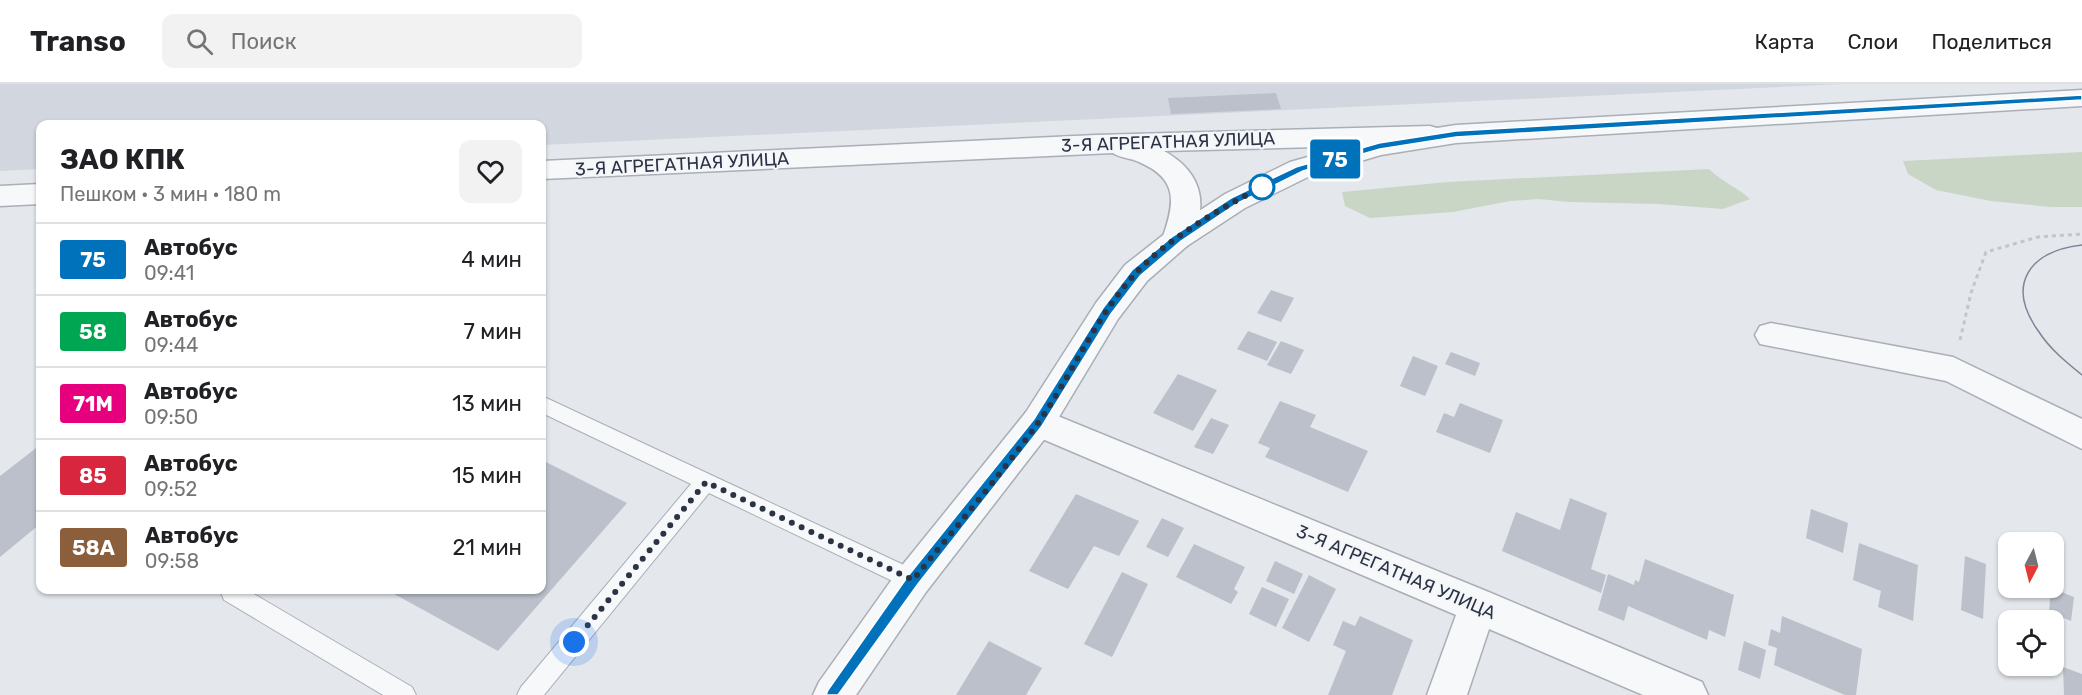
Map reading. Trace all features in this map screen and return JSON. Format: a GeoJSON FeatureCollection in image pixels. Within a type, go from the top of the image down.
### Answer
{"type":"FeatureCollection","features":[{"type":"Feature","properties":{"kind":"street","name":"3-Я АГРЕГАТНАЯ УЛИЦА"},"geometry":{"type":"LineString","coordinates":[[546,170],[1096,144],[1456,134],[2082,98]]}},
{"type":"Feature","properties":{"kind":"street"},"geometry":{"type":"LineString","coordinates":[[833,695],[913,580],[1038,422],[1107,311],[1136,273],[1177,239],[1234,201],[1300,169],[1379,146],[1456,134]]}},
{"type":"Feature","properties":{"kind":"street"},"geometry":{"type":"LineString","coordinates":[[1096,144],[1129,149],[1157,159],[1177,173],[1186,193],[1185,216],[1177,239]]}},
{"type":"Feature","properties":{"kind":"street"},"geometry":{"type":"LineString","coordinates":[[0,196],[36,194]]}},
{"type":"Feature","properties":{"kind":"street"},"geometry":{"type":"LineString","coordinates":[[1771,335],[1953,370],[2082,435]]}},
{"type":"Feature","properties":{"kind":"street","name":"3-Я АГРЕГАТНАЯ УЛИЦА"},"geometry":{"type":"LineString","coordinates":[[1038,422],[1688,695]]}},
{"type":"Feature","properties":{"kind":"street"},"geometry":{"type":"LineString","coordinates":[[1447,695],[1478,605]]}},
{"type":"Feature","properties":{"kind":"lane"},"geometry":{"type":"LineString","coordinates":[[546,406],[913,580]]}},
{"type":"Feature","properties":{"kind":"lane"},"geometry":{"type":"LineString","coordinates":[[529,695],[706,482]]}},
{"type":"Feature","properties":{"kind":"lane"},"geometry":{"type":"LineString","coordinates":[[234,594],[404,695]]}},
{"type":"Feature","properties":{"kind":"path"},"geometry":{"type":"LineString","coordinates":[[1953,370],[1971,293],[1986,252],[2038,237],[2082,234]]}},
{"type":"Feature","properties":{"kind":"shaded area"},"geometry":{"type":"Polygon","coordinates":[[[0,84],[1843,84],[546,145],[546,120],[36,120],[36,169],[0,171],[0,84]]]}},
{"type":"Feature","properties":{"kind":"green space"},"geometry":{"type":"Polygon","coordinates":[[[2082,152],[2082,207],[2050,207],[1991,201],[1936,190],[1908,174],[1903,161],[2082,152]]]}},
{"type":"Feature","properties":{"kind":"green space"},"geometry":{"type":"Polygon","coordinates":[[[1709,169],[1750,199],[1723,209],[1539,199],[1510,201],[1453,212],[1370,218],[1345,206],[1342,192],[1448,182],[1709,169]]]}},
{"type":"Feature","properties":{"kind":"building"},"geometry":{"type":"Polygon","coordinates":[[[1276,93],[1281,109],[1171,114],[1168,98],[1276,93]]]}},
{"type":"Feature","properties":{"kind":"building"},"geometry":{"type":"Polygon","coordinates":[[[1271,290],[1294,298],[1281,322],[1257,313],[1271,290]]]}},
{"type":"Feature","properties":{"kind":"building"},"geometry":{"type":"Polygon","coordinates":[[[1248,331],[1277,342],[1267,361],[1237,349],[1248,331]]]}},
{"type":"Feature","properties":{"kind":"building"},"geometry":{"type":"Polygon","coordinates":[[[1281,341],[1304,350],[1291,374],[1267,365],[1281,341]]]}},
{"type":"Feature","properties":{"kind":"building"},"geometry":{"type":"Polygon","coordinates":[[[1451,352],[1480,363],[1475,376],[1445,364],[1451,352]]]}},
{"type":"Feature","properties":{"kind":"building"},"geometry":{"type":"Polygon","coordinates":[[[1413,356],[1438,366],[1425,396],[1400,386],[1413,356]]]}},
{"type":"Feature","properties":{"kind":"building"},"geometry":{"type":"Polygon","coordinates":[[[1178,374],[1217,390],[1193,431],[1153,413],[1178,374]]]}},
{"type":"Feature","properties":{"kind":"building"},"geometry":{"type":"Polygon","coordinates":[[[1280,401],[1316,415],[1310,427],[1368,451],[1348,492],[1265,457],[1270,448],[1258,443],[1280,401]]]}},
{"type":"Feature","properties":{"kind":"building"},"geometry":{"type":"Polygon","coordinates":[[[1460,403],[1503,420],[1490,453],[1436,432],[1444,413],[1454,417],[1460,403]]]}},
{"type":"Feature","properties":{"kind":"building"},"geometry":{"type":"Polygon","coordinates":[[[1211,418],[1229,425],[1213,454],[1194,447],[1211,418]]]}},
{"type":"Feature","properties":{"kind":"building"},"geometry":{"type":"Polygon","coordinates":[[[36,448],[36,527],[0,557],[0,476],[36,448]]]}},
{"type":"Feature","properties":{"kind":"building"},"geometry":{"type":"Polygon","coordinates":[[[546,462],[627,503],[498,651],[394,594],[546,594],[546,462]]]}},
{"type":"Feature","properties":{"kind":"building"},"geometry":{"type":"Polygon","coordinates":[[[1076,494],[1139,521],[1119,556],[1094,546],[1068,589],[1029,571],[1076,494]]]}},
{"type":"Feature","properties":{"kind":"building"},"geometry":{"type":"Polygon","coordinates":[[[1570,498],[1607,513],[1591,569],[1606,575],[1601,593],[1502,551],[1516,512],[1560,530],[1570,498]]]}},
{"type":"Feature","properties":{"kind":"building"},"geometry":{"type":"Polygon","coordinates":[[[1811,509],[1848,523],[1843,553],[1806,538],[1811,509]]]}},
{"type":"Feature","properties":{"kind":"building"},"geometry":{"type":"Polygon","coordinates":[[[1162,518],[1184,528],[1168,557],[1146,547],[1162,518]]]}},
{"type":"Feature","properties":{"kind":"building"},"geometry":{"type":"Polygon","coordinates":[[[1859,543],[1918,565],[1913,621],[1878,607],[1881,591],[1853,580],[1859,543]]]}},
{"type":"Feature","properties":{"kind":"building"},"geometry":{"type":"Polygon","coordinates":[[[1194,544],[1245,567],[1234,589],[1238,592],[1231,604],[1176,577],[1194,544]]]}},
{"type":"Feature","properties":{"kind":"building"},"geometry":{"type":"Polygon","coordinates":[[[1965,556],[1986,564],[1983,619],[1961,610],[1965,556]]]}},
{"type":"Feature","properties":{"kind":"building"},"geometry":{"type":"Polygon","coordinates":[[[1645,559],[1734,595],[1725,637],[1709,630],[1707,640],[1628,606],[1624,621],[1598,610],[1608,574],[1634,585],[1635,580],[1639,582],[1645,559]]]}},
{"type":"Feature","properties":{"kind":"building"},"geometry":{"type":"Polygon","coordinates":[[[1275,561],[1303,574],[1294,594],[1266,581],[1275,561]]]}},
{"type":"Feature","properties":{"kind":"building"},"geometry":{"type":"Polygon","coordinates":[[[1122,572],[1148,584],[1112,657],[1084,644],[1122,572]]]}},
{"type":"Feature","properties":{"kind":"building"},"geometry":{"type":"Polygon","coordinates":[[[1309,575],[1336,589],[1309,642],[1282,628],[1309,575]]]}},
{"type":"Feature","properties":{"kind":"building"},"geometry":{"type":"Polygon","coordinates":[[[1262,587],[1289,599],[1276,627],[1249,614],[1262,587]]]}},
{"type":"Feature","properties":{"kind":"building"},"geometry":{"type":"Polygon","coordinates":[[[2064,593],[2074,597],[2071,621],[2064,618],[2064,610],[2049,610],[2050,598],[2064,598],[2064,593]]]}},
{"type":"Feature","properties":{"kind":"building"},"geometry":{"type":"Polygon","coordinates":[[[1360,616],[1413,640],[1392,695],[1328,695],[1346,651],[1333,645],[1343,621],[1355,626],[1360,616]]]}},
{"type":"Feature","properties":{"kind":"building"},"geometry":{"type":"Polygon","coordinates":[[[1782,616],[1862,649],[1856,695],[1845,695],[1774,665],[1777,648],[1768,645],[1771,629],[1780,633],[1782,616]]]}},
{"type":"Feature","properties":{"kind":"building"},"geometry":{"type":"Polygon","coordinates":[[[989,641],[1042,668],[1026,695],[956,695],[989,641]]]}},
{"type":"Feature","properties":{"kind":"building"},"geometry":{"type":"Polygon","coordinates":[[[1744,641],[1766,650],[1760,679],[1738,670],[1744,641]]]}},
{"type":"Feature","properties":{"kind":"building"},"geometry":{"type":"Polygon","coordinates":[[[2064,667],[2082,674],[2082,695],[2064,695],[2064,667]]]}},
{"type":"Feature","properties":{"kind":"tram line"},"geometry":{"type":"LineString","coordinates":[[2082,245],[2048,255],[2036,263],[2028,273],[2024,285],[2024,299],[2029,315],[2039,332],[2053,350],[2082,375]]}},
{"type":"Feature","properties":{"kind":"bus line","name":"75"},"geometry":{"type":"LineString","coordinates":[[833,695],[913,580],[1038,422],[1107,311],[1136,273],[1177,239],[1234,201],[1300,169],[1379,146],[1456,134],[2082,98]]}},
{"type":"Feature","properties":{"kind":"route"},"geometry":{"type":"LineString","coordinates":[[574,642],[706,482],[913,580],[1038,422],[1107,311],[1136,273],[1177,239],[1234,201],[1267,185],[1262,187]]}}]}
